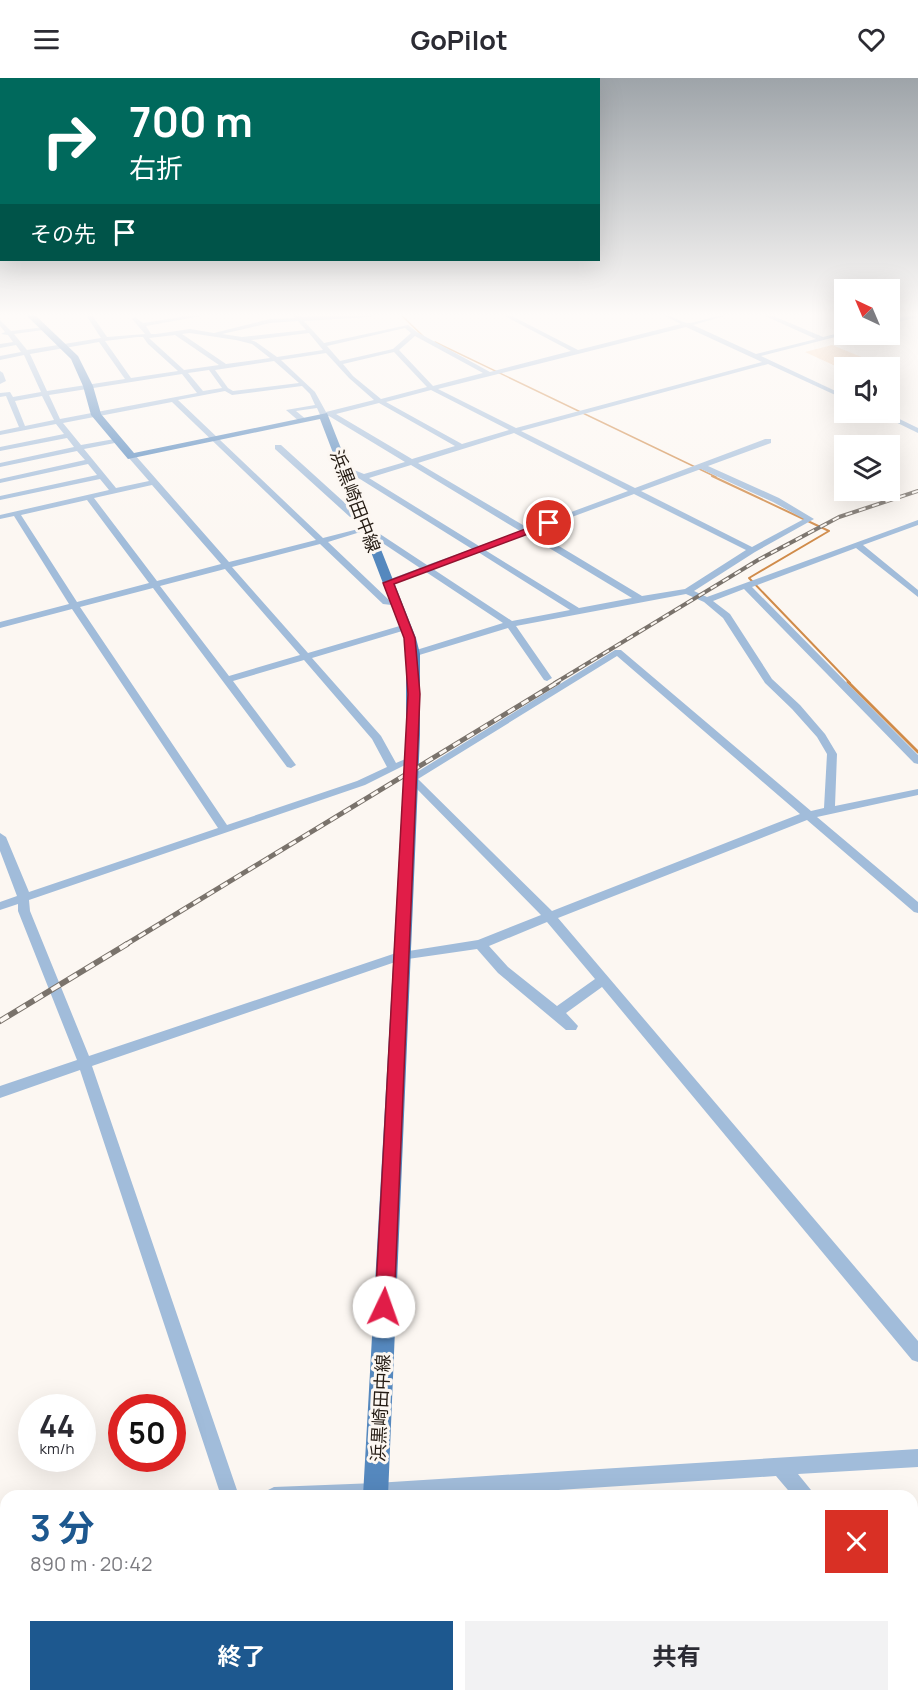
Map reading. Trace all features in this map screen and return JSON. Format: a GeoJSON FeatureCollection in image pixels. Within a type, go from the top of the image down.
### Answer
{"type":"FeatureCollection","features":[{"type":"Feature","properties":{"kind":"main road"},"geometry":{"type":"LineString","coordinates":[[89,391],[96,415],[132,457],[303,420],[324,412]]}},
{"type":"Feature","properties":{"kind":"main road","name":"浜黒崎田中線"},"geometry":{"type":"LineString","coordinates":[[324,412],[405,627],[413,654],[413,735],[400,956],[375,1490]]}},
{"type":"Feature","properties":{"kind":"street"},"geometry":{"type":"LineString","coordinates":[[8,391],[23,429]]}},
{"type":"Feature","properties":{"kind":"street"},"geometry":{"type":"LineString","coordinates":[[0,394],[11,396],[61,391]]}},
{"type":"Feature","properties":{"kind":"street"},"geometry":{"type":"LineString","coordinates":[[0,434],[215,391]]}},
{"type":"Feature","properties":{"kind":"street"},"geometry":{"type":"LineString","coordinates":[[229,391],[232,393],[250,391]]}},
{"type":"Feature","properties":{"kind":"street"},"geometry":{"type":"LineString","coordinates":[[309,391],[324,412],[641,599]]}},
{"type":"Feature","properties":{"kind":"street"},"geometry":{"type":"LineString","coordinates":[[366,391],[378,401],[460,446]]}},
{"type":"Feature","properties":{"kind":"street"},"geometry":{"type":"LineString","coordinates":[[303,420],[290,410],[324,412],[420,391]]}},
{"type":"Feature","properties":{"kind":"street"},"geometry":{"type":"LineString","coordinates":[[436,391],[752,550]]}},
{"type":"Feature","properties":{"kind":"street"},"geometry":{"type":"LineString","coordinates":[[363,477],[460,446],[662,391]]}},
{"type":"Feature","properties":{"kind":"street"},"geometry":{"type":"LineString","coordinates":[[47,393],[58,422],[114,491]]}},
{"type":"Feature","properties":{"kind":"street"},"geometry":{"type":"LineString","coordinates":[[173,399],[386,602],[396,604]]}},
{"type":"Feature","properties":{"kind":"street"},"geometry":{"type":"LineString","coordinates":[[900,422],[918,431]]}},
{"type":"Feature","properties":{"kind":"street"},"geometry":{"type":"LineString","coordinates":[[0,449],[69,435]]}},
{"type":"Feature","properties":{"kind":"street"},"geometry":{"type":"LineString","coordinates":[[0,465],[117,440]]}},
{"type":"Feature","properties":{"kind":"street"},"geometry":{"type":"LineString","coordinates":[[388,583],[768,441]]}},
{"type":"Feature","properties":{"kind":"street"},"geometry":{"type":"LineString","coordinates":[[278,447],[377,536],[510,624],[547,678]]}},
{"type":"Feature","properties":{"kind":"street"},"geometry":{"type":"LineString","coordinates":[[132,457],[377,738],[393,767]]}},
{"type":"Feature","properties":{"kind":"street"},"geometry":{"type":"LineString","coordinates":[[0,481],[90,461]]}},
{"type":"Feature","properties":{"kind":"street"},"geometry":{"type":"LineString","coordinates":[[413,654],[510,624],[687,591],[752,550],[810,519],[701,466]]}},
{"type":"Feature","properties":{"kind":"street"},"geometry":{"type":"LineString","coordinates":[[344,468],[363,477],[578,611]]}},
{"type":"Feature","properties":{"kind":"street"},"geometry":{"type":"LineString","coordinates":[[0,498],[101,476]]}},
{"type":"Feature","properties":{"kind":"street"},"geometry":{"type":"LineString","coordinates":[[0,517],[155,482]]}},
{"type":"Feature","properties":{"kind":"street"},"geometry":{"type":"LineString","coordinates":[[89,497],[291,765]]}},
{"type":"Feature","properties":{"kind":"street"},"geometry":{"type":"LineString","coordinates":[[16,513],[74,605],[224,829]]}},
{"type":"Feature","properties":{"kind":"street"},"geometry":{"type":"LineString","coordinates":[[707,600],[918,522]]}},
{"type":"Feature","properties":{"kind":"street"},"geometry":{"type":"LineString","coordinates":[[0,625],[366,527]]}},
{"type":"Feature","properties":{"kind":"street"},"geometry":{"type":"LineString","coordinates":[[856,544],[918,594]]}},
{"type":"Feature","properties":{"kind":"street"},"geometry":{"type":"LineString","coordinates":[[745,585],[918,761]]}},
{"type":"Feature","properties":{"kind":"street"},"geometry":{"type":"LineString","coordinates":[[687,591],[707,600],[727,616],[768,681],[802,714],[832,754],[829,810]]}},
{"type":"Feature","properties":{"kind":"street"},"geometry":{"type":"LineString","coordinates":[[227,680],[405,627]]}},
{"type":"Feature","properties":{"kind":"street"},"geometry":{"type":"LineString","coordinates":[[410,780],[618,652],[918,909]]}},
{"type":"Feature","properties":{"kind":"street"},"geometry":{"type":"LineString","coordinates":[[0,906],[361,783],[410,760]]}},
{"type":"Feature","properties":{"kind":"street"},"geometry":{"type":"LineString","coordinates":[[410,780],[417,783],[550,917],[918,1354]]}},
{"type":"Feature","properties":{"kind":"street"},"geometry":{"type":"LineString","coordinates":[[0,1092],[400,956],[480,944],[808,815],[918,792]]}},
{"type":"Feature","properties":{"kind":"street"},"geometry":{"type":"LineString","coordinates":[[0,837],[23,892],[24,911],[84,1062],[228,1490]]}},
{"type":"Feature","properties":{"kind":"street"},"geometry":{"type":"LineString","coordinates":[[480,944],[503,970],[571,1026]]}},
{"type":"Feature","properties":{"kind":"street"},"geometry":{"type":"LineString","coordinates":[[557,1013],[603,981]]}},
{"type":"Feature","properties":{"kind":"street"},"geometry":{"type":"LineString","coordinates":[[437,1490],[918,1458]]}},
{"type":"Feature","properties":{"kind":"street"},"geometry":{"type":"LineString","coordinates":[[781,1468],[800,1490]]}},
{"type":"Feature","properties":{"kind":"waterway"},"geometry":{"type":"LineString","coordinates":[[536,391],[716,477]]}},
{"type":"Feature","properties":{"kind":"waterway"},"geometry":{"type":"LineString","coordinates":[[712,476],[829,531],[749,578],[850,683]]}},
{"type":"Feature","properties":{"kind":"waterway"},"geometry":{"type":"LineString","coordinates":[[848,682],[918,752]]}},
{"type":"Feature","properties":{"kind":"railway"},"geometry":{"type":"LineString","coordinates":[[555,683],[758,560],[839,517],[918,491]]}},
{"type":"Feature","properties":{"kind":"railway"},"geometry":{"type":"LineString","coordinates":[[125,945],[558,682]]}},
{"type":"Feature","properties":{"kind":"railway"},"geometry":{"type":"LineString","coordinates":[[0,1021],[127,944]]}},
{"type":"Feature","properties":{"kind":"route"},"geometry":{"type":"LineString","coordinates":[[384,1307],[414,694],[413,654],[410,638],[388,583],[549,523]]}}]}
